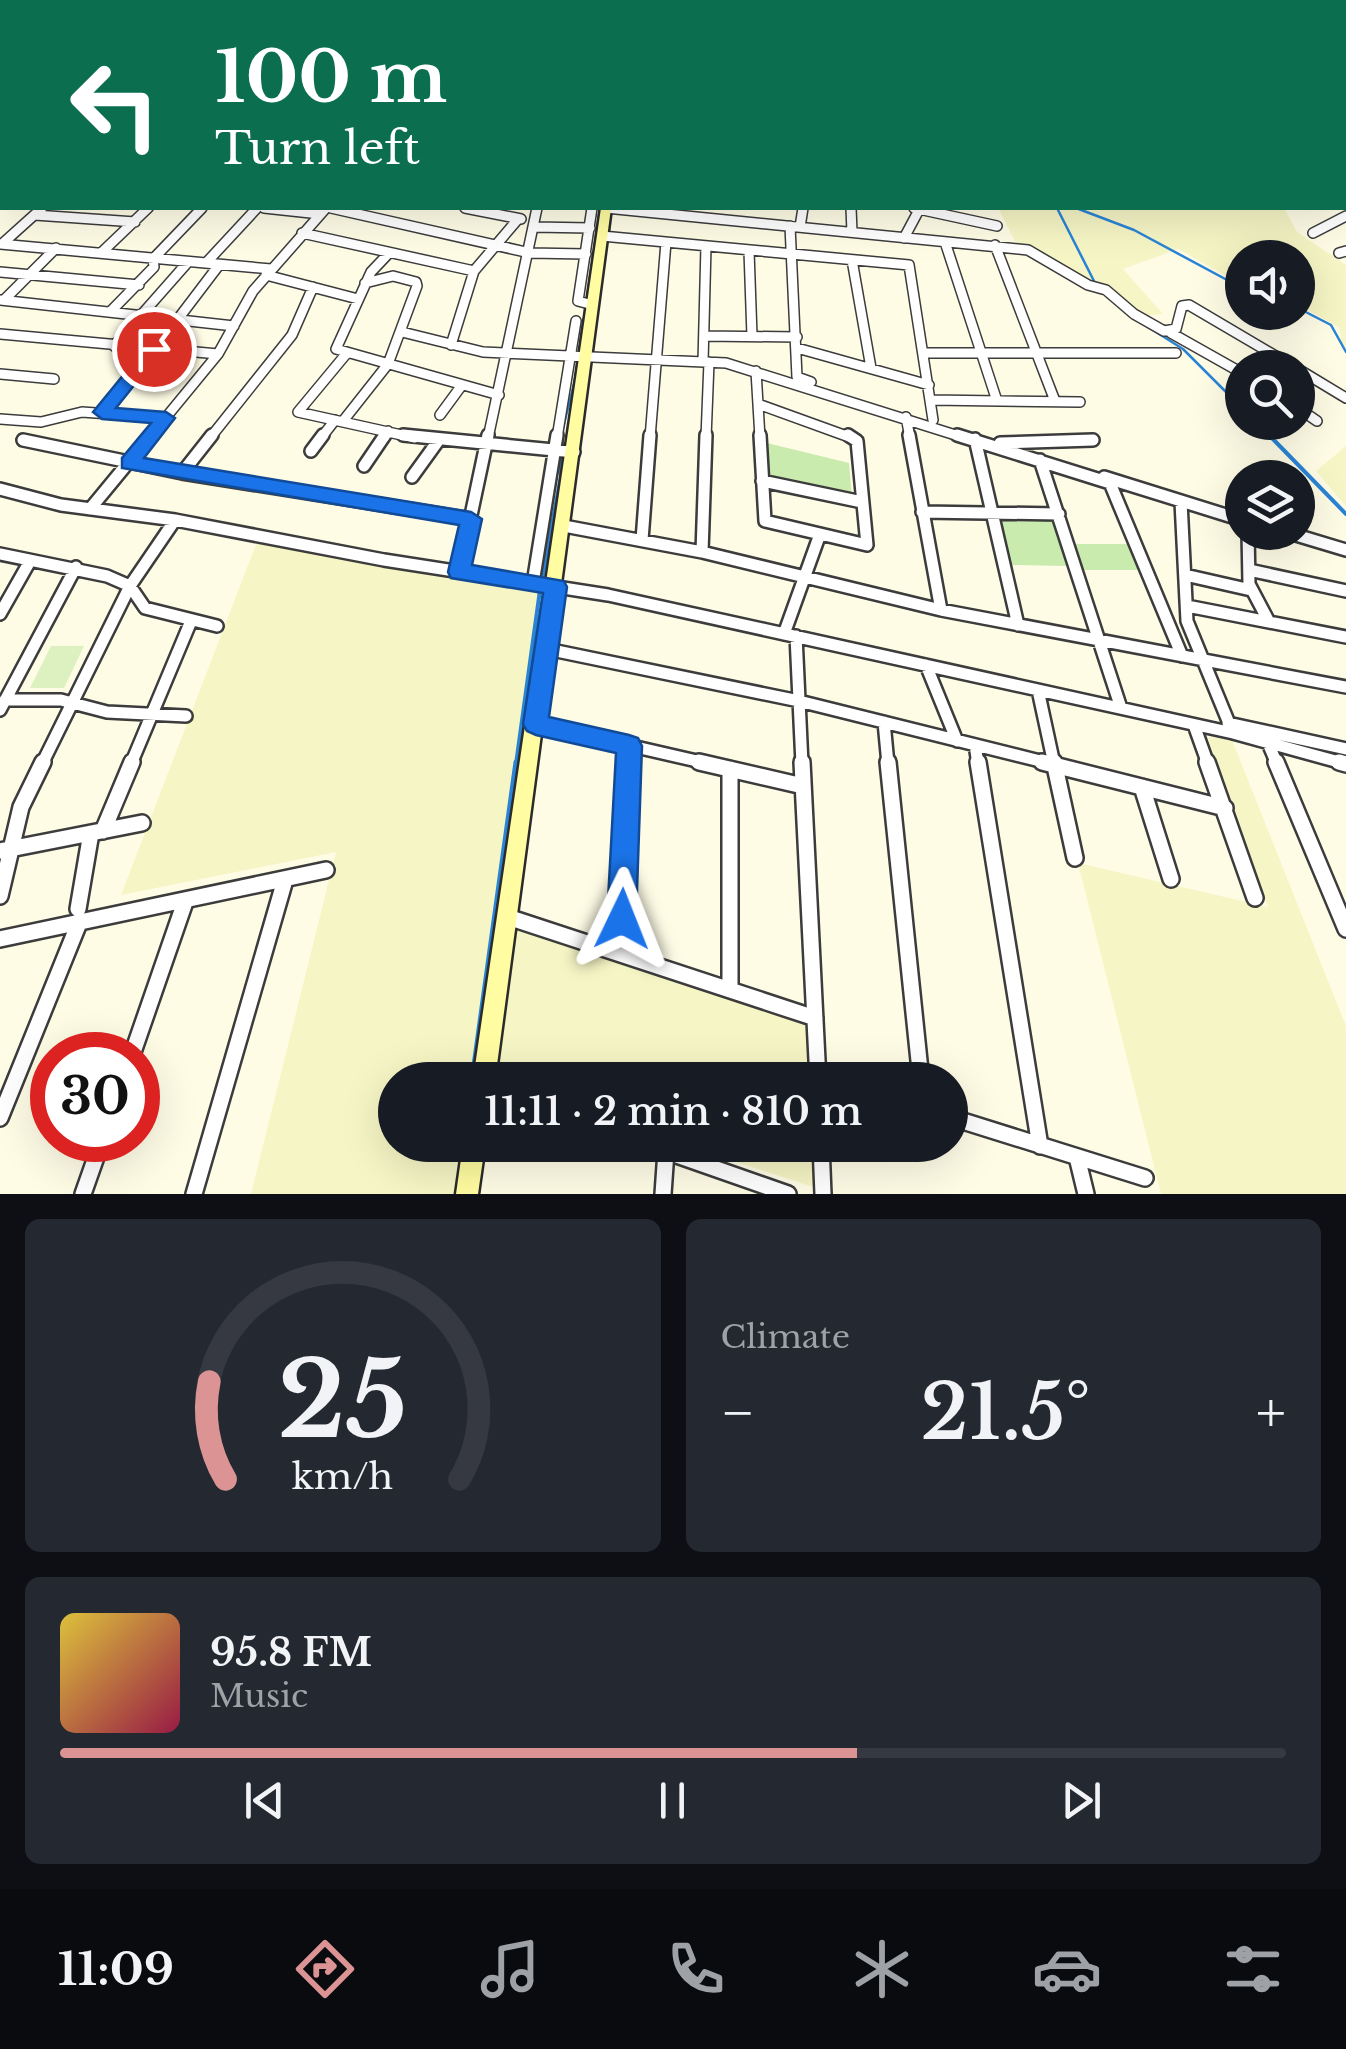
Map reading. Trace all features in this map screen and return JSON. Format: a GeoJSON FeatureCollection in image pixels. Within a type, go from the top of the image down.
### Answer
{"type":"FeatureCollection","features":[{"type":"Feature","properties":{"kind":"street"},"geometry":{"type":"LineString","coordinates":[[296,0],[307,0]]}},
{"type":"Feature","properties":{"kind":"street"},"geometry":{"type":"LineString","coordinates":[[1,244],[40,210]]}},
{"type":"Feature","properties":{"kind":"street"},"geometry":{"type":"LineString","coordinates":[[101,253],[146,210]]}},
{"type":"Feature","properties":{"kind":"street"},"geometry":{"type":"LineString","coordinates":[[152,259],[200,210]]}},
{"type":"Feature","properties":{"kind":"street"},"geometry":{"type":"LineString","coordinates":[[206,263],[259,210]]}},
{"type":"Feature","properties":{"kind":"street"},"geometry":{"type":"LineString","coordinates":[[90,508],[218,354],[268,272],[325,210],[530,252],[586,254]]}},
{"type":"Feature","properties":{"kind":"street"},"geometry":{"type":"LineString","coordinates":[[476,210],[535,224],[666,242],[909,265],[933,420]]}},
{"type":"Feature","properties":{"kind":"street"},"geometry":{"type":"LineString","coordinates":[[459,572],[509,354],[537,210]]}},
{"type":"Feature","properties":{"kind":"street"},"geometry":{"type":"LineString","coordinates":[[533,583],[555,451],[593,305],[596,232],[592,210]]}},
{"type":"Feature","properties":{"kind":"street"},"geometry":{"type":"LineString","coordinates":[[593,305],[578,301],[586,254],[605,210]]}},
{"type":"Feature","properties":{"kind":"street"},"geometry":{"type":"LineString","coordinates":[[661,210],[1028,250],[1088,285],[1106,290],[1134,314],[1225,363]]}},
{"type":"Feature","properties":{"kind":"street"},"geometry":{"type":"LineString","coordinates":[[802,210],[795,227],[792,256],[797,378],[1225,515]]}},
{"type":"Feature","properties":{"kind":"street"},"geometry":{"type":"LineString","coordinates":[[851,210],[852,232]]}},
{"type":"Feature","properties":{"kind":"street"},"geometry":{"type":"LineString","coordinates":[[904,238],[917,210]]}},
{"type":"Feature","properties":{"kind":"street"},"geometry":{"type":"LineString","coordinates":[[927,210],[998,226]]}},
{"type":"Feature","properties":{"kind":"street"},"geometry":{"type":"LineString","coordinates":[[34,215],[135,222]]}},
{"type":"Feature","properties":{"kind":"street"},"geometry":{"type":"LineString","coordinates":[[1313,233],[1346,216]]}},
{"type":"Feature","properties":{"kind":"street"},"geometry":{"type":"LineString","coordinates":[[451,344],[474,271],[518,218]]}},
{"type":"Feature","properties":{"kind":"street"},"geometry":{"type":"LineString","coordinates":[[302,233],[474,271]]}},
{"type":"Feature","properties":{"kind":"street"},"geometry":{"type":"LineString","coordinates":[[642,540],[666,242]]}},
{"type":"Feature","properties":{"kind":"street"},"geometry":{"type":"LineString","coordinates":[[945,242],[997,401]]}},
{"type":"Feature","properties":{"kind":"street"},"geometry":{"type":"LineString","coordinates":[[1,244],[268,272],[358,299]]}},
{"type":"Feature","properties":{"kind":"street"},"geometry":{"type":"LineString","coordinates":[[995,245],[1055,402]]}},
{"type":"Feature","properties":{"kind":"street"},"geometry":{"type":"LineString","coordinates":[[702,552],[706,246]]}},
{"type":"Feature","properties":{"kind":"street"},"geometry":{"type":"LineString","coordinates":[[2,300],[56,248]]}},
{"type":"Feature","properties":{"kind":"street"},"geometry":{"type":"LineString","coordinates":[[749,251],[752,336]]}},
{"type":"Feature","properties":{"kind":"street"},"geometry":{"type":"LineString","coordinates":[[389,253],[370,272],[336,349],[499,395]]}},
{"type":"Feature","properties":{"kind":"street"},"geometry":{"type":"LineString","coordinates":[[110,311],[140,285],[154,266],[152,259]]}},
{"type":"Feature","properties":{"kind":"street"},"geometry":{"type":"LineString","coordinates":[[852,260],[872,368]]}},
{"type":"Feature","properties":{"kind":"street"},"geometry":{"type":"LineString","coordinates":[[114,346],[188,262]]}},
{"type":"Feature","properties":{"kind":"street"},"geometry":{"type":"LineString","coordinates":[[178,319],[220,265]]}},
{"type":"Feature","properties":{"kind":"street"},"geometry":{"type":"LineString","coordinates":[[0,272],[140,285]]}},
{"type":"Feature","properties":{"kind":"street"},"geometry":{"type":"LineString","coordinates":[[311,451],[388,364],[416,282],[393,276],[365,284]]}},
{"type":"Feature","properties":{"kind":"street"},"geometry":{"type":"LineString","coordinates":[[182,473],[292,335],[313,287]]}},
{"type":"Feature","properties":{"kind":"street"},"geometry":{"type":"LineString","coordinates":[[2,300],[234,326]]}},
{"type":"Feature","properties":{"kind":"street"},"geometry":{"type":"LineString","coordinates":[[1171,332],[1176,330],[1182,306],[1189,304],[1266,350]]}},
{"type":"Feature","properties":{"kind":"street"},"geometry":{"type":"LineString","coordinates":[[487,1062],[574,452],[576,321]]}},
{"type":"Feature","properties":{"kind":"street"},"geometry":{"type":"LineString","coordinates":[[402,332],[509,354],[706,362],[756,372],[1110,483],[1182,656]]}},
{"type":"Feature","properties":{"kind":"street"},"geometry":{"type":"LineString","coordinates":[[0,334],[218,354]]}},
{"type":"Feature","properties":{"kind":"street"},"geometry":{"type":"LineString","coordinates":[[704,336],[752,336],[797,342],[929,385]]}},
{"type":"Feature","properties":{"kind":"street"},"geometry":{"type":"LineString","coordinates":[[102,412],[154,349]]}},
{"type":"Feature","properties":{"kind":"street"},"geometry":{"type":"LineString","coordinates":[[924,352],[1176,353]]}},
{"type":"Feature","properties":{"kind":"street"},"geometry":{"type":"LineString","coordinates":[[347,353],[298,412],[438,441],[574,452]]}},
{"type":"Feature","properties":{"kind":"street"},"geometry":{"type":"LineString","coordinates":[[756,372],[765,521],[867,546],[853,436],[758,404]]}},
{"type":"Feature","properties":{"kind":"street"},"geometry":{"type":"LineString","coordinates":[[0,374],[54,379]]}},
{"type":"Feature","properties":{"kind":"street"},"geometry":{"type":"LineString","coordinates":[[1315,379],[1346,398]]}},
{"type":"Feature","properties":{"kind":"street"},"geometry":{"type":"LineString","coordinates":[[440,414],[462,385]]}},
{"type":"Feature","properties":{"kind":"street"},"geometry":{"type":"LineString","coordinates":[[930,400],[1080,402]]}},
{"type":"Feature","properties":{"kind":"street"},"geometry":{"type":"LineString","coordinates":[[0,419],[42,422],[82,412],[166,418]]}},
{"type":"Feature","properties":{"kind":"street"},"geometry":{"type":"LineString","coordinates":[[906,417],[941,610]]}},
{"type":"Feature","properties":{"kind":"street"},"geometry":{"type":"LineString","coordinates":[[0,432],[14,420]]}},
{"type":"Feature","properties":{"kind":"street"},"geometry":{"type":"LineString","coordinates":[[364,466],[388,431]]}},
{"type":"Feature","properties":{"kind":"street"},"geometry":{"type":"LineString","coordinates":[[974,439],[1018,625]]}},
{"type":"Feature","properties":{"kind":"street"},"geometry":{"type":"LineString","coordinates":[[24,440],[182,473],[471,519]]}},
{"type":"Feature","properties":{"kind":"street"},"geometry":{"type":"LineString","coordinates":[[1000,443],[1093,440]]}},
{"type":"Feature","properties":{"kind":"street"},"geometry":{"type":"LineString","coordinates":[[412,478],[438,441]]}},
{"type":"Feature","properties":{"kind":"street"},"geometry":{"type":"LineString","coordinates":[[1040,460],[1121,708]]}},
{"type":"Feature","properties":{"kind":"street"},"geometry":{"type":"LineString","coordinates":[[762,481],[862,502]]}},
{"type":"Feature","properties":{"kind":"street"},"geometry":{"type":"LineString","coordinates":[[0,488],[90,508],[556,587],[1194,725],[1230,728],[1344,763]]}},
{"type":"Feature","properties":{"kind":"street"},"geometry":{"type":"LineString","coordinates":[[1181,502],[1187,622],[1230,728],[1268,743],[1344,763]]}},
{"type":"Feature","properties":{"kind":"street"},"geometry":{"type":"LineString","coordinates":[[922,512],[1059,514]]}},
{"type":"Feature","properties":{"kind":"street"},"geometry":{"type":"LineString","coordinates":[[0,896],[4,850],[21,807],[130,586],[175,520]]}},
{"type":"Feature","properties":{"kind":"street"},"geometry":{"type":"LineString","coordinates":[[564,526],[702,552],[941,610],[1346,687]]}},
{"type":"Feature","properties":{"kind":"street"},"geometry":{"type":"LineString","coordinates":[[820,534],[804,577],[790,635],[799,701],[820,1062]]}},
{"type":"Feature","properties":{"kind":"street"},"geometry":{"type":"LineString","coordinates":[[1315,541],[1346,550]]}},
{"type":"Feature","properties":{"kind":"street"},"geometry":{"type":"LineString","coordinates":[[1248,550],[1252,590],[1268,620]]}},
{"type":"Feature","properties":{"kind":"street"},"geometry":{"type":"LineString","coordinates":[[0,554],[76,567],[130,586],[145,608],[217,626]]}},
{"type":"Feature","properties":{"kind":"street"},"geometry":{"type":"LineString","coordinates":[[0,614],[30,561]]}},
{"type":"Feature","properties":{"kind":"street"},"geometry":{"type":"LineString","coordinates":[[3,705],[76,567]]}},
{"type":"Feature","properties":{"kind":"street"},"geometry":{"type":"LineString","coordinates":[[1249,570],[1346,590]]}},
{"type":"Feature","properties":{"kind":"street"},"geometry":{"type":"LineString","coordinates":[[1186,576],[1252,590]]}},
{"type":"Feature","properties":{"kind":"street"},"geometry":{"type":"LineString","coordinates":[[1188,606],[1346,637]]}},
{"type":"Feature","properties":{"kind":"street"},"geometry":{"type":"LineString","coordinates":[[0,1118],[4,1098],[78,916],[97,832],[191,621]]}},
{"type":"Feature","properties":{"kind":"street"},"geometry":{"type":"LineString","coordinates":[[547,649],[799,701],[1224,808]]}},
{"type":"Feature","properties":{"kind":"street"},"geometry":{"type":"LineString","coordinates":[[926,665],[957,740]]}},
{"type":"Feature","properties":{"kind":"street"},"geometry":{"type":"LineString","coordinates":[[1038,690],[1075,858]]}},
{"type":"Feature","properties":{"kind":"street"},"geometry":{"type":"LineString","coordinates":[[3,705],[61,700],[70,706],[186,716]]}},
{"type":"Feature","properties":{"kind":"street"},"geometry":{"type":"LineString","coordinates":[[884,722],[918,1062]]}},
{"type":"Feature","properties":{"kind":"street"},"geometry":{"type":"LineString","coordinates":[[536,724],[803,786]]}},
{"type":"Feature","properties":{"kind":"street"},"geometry":{"type":"LineString","coordinates":[[1194,725],[1255,898]]}},
{"type":"Feature","properties":{"kind":"street"},"geometry":{"type":"LineString","coordinates":[[1268,743],[1346,930]]}},
{"type":"Feature","properties":{"kind":"street"},"geometry":{"type":"LineString","coordinates":[[975,745],[1040,1146]]}},
{"type":"Feature","properties":{"kind":"street"},"geometry":{"type":"LineString","coordinates":[[620,954],[629,746]]}},
{"type":"Feature","properties":{"kind":"street"},"geometry":{"type":"LineString","coordinates":[[730,769],[730,990]]}},
{"type":"Feature","properties":{"kind":"street"},"geometry":{"type":"LineString","coordinates":[[1142,787],[1171,879]]}},
{"type":"Feature","properties":{"kind":"street"},"geometry":{"type":"LineString","coordinates":[[4,850],[142,822]]}},
{"type":"Feature","properties":{"kind":"street"},"geometry":{"type":"LineString","coordinates":[[0,939],[78,916],[185,902],[326,870]]}},
{"type":"Feature","properties":{"kind":"street"},"geometry":{"type":"LineString","coordinates":[[194,1194],[285,880]]}},
{"type":"Feature","properties":{"kind":"street"},"geometry":{"type":"LineString","coordinates":[[140,1032],[185,902]]}},
{"type":"Feature","properties":{"kind":"street"},"geometry":{"type":"LineString","coordinates":[[508,917],[815,1018]]}},
{"type":"Feature","properties":{"kind":"street"},"geometry":{"type":"LineString","coordinates":[[968,1124],[1145,1178]]}},
{"type":"Feature","properties":{"kind":"street"},"geometry":{"type":"LineString","coordinates":[[1077,1157],[1086,1194]]}},
{"type":"Feature","properties":{"kind":"street"},"geometry":{"type":"LineString","coordinates":[[83,1194],[94,1162]]}},
{"type":"Feature","properties":{"kind":"street"},"geometry":{"type":"LineString","coordinates":[[467,1194],[472,1162]]}},
{"type":"Feature","properties":{"kind":"street"},"geometry":{"type":"LineString","coordinates":[[663,1194],[665,1162]]}},
{"type":"Feature","properties":{"kind":"street"},"geometry":{"type":"LineString","coordinates":[[691,1162],[748,1187],[788,1194]]}},
{"type":"Feature","properties":{"kind":"street"},"geometry":{"type":"LineString","coordinates":[[821,1162],[823,1194]]}},
{"type":"Feature","properties":{"kind":"green space"},"geometry":{"type":"Polygon","coordinates":[[[999,210],[1285,210],[1297,232],[1309,240],[1225,240],[1225,275],[1178,249],[1123,269],[1163,314],[1144,316],[1113,292],[1016,243],[999,210]]]}},
{"type":"Feature","properties":{"kind":"green space"},"geometry":{"type":"Polygon","coordinates":[[[1315,244],[1346,265],[1346,347],[1341,343],[1340,328],[1315,314],[1315,244]]]}},
{"type":"Feature","properties":{"kind":"green space"},"geometry":{"type":"Polygon","coordinates":[[[767,443],[849,463],[852,498],[770,478],[767,443]]]}},
{"type":"Feature","properties":{"kind":"green space"},"geometry":{"type":"Polygon","coordinates":[[[1346,446],[1346,506],[1316,471],[1346,446]]]}},
{"type":"Feature","properties":{"kind":"green space"},"geometry":{"type":"Polygon","coordinates":[[[998,518],[1053,519],[1067,566],[1010,565],[998,518]]]}},
{"type":"Feature","properties":{"kind":"green space"},"geometry":{"type":"Polygon","coordinates":[[[257,542],[541,590],[478,1062],[378,1062],[378,1162],[464,1162],[459,1194],[251,1194],[336,852],[121,895],[257,542]]]}},
{"type":"Feature","properties":{"kind":"green space"},"geometry":{"type":"Polygon","coordinates":[[[1074,544],[1128,544],[1138,570],[1083,570],[1074,544]]]}},
{"type":"Feature","properties":{"kind":"green space"},"geometry":{"type":"Polygon","coordinates":[[[51,646],[84,646],[64,688],[30,688],[51,646]]]}},
{"type":"Feature","properties":{"kind":"green space"},"geometry":{"type":"Polygon","coordinates":[[[1207,737],[1232,740],[1346,1026],[1346,1194],[1161,1194],[1078,863],[1268,907],[1207,737]]]}},
{"type":"Feature","properties":{"kind":"green space"},"geometry":{"type":"Polygon","coordinates":[[[513,925],[810,1024],[811,1062],[496,1062],[513,925]]]}},
{"type":"Feature","properties":{"kind":"green space"},"geometry":{"type":"Polygon","coordinates":[[[737,1162],[815,1162],[816,1188],[737,1162]]]}},
{"type":"Feature","properties":{"kind":"waterway"},"geometry":{"type":"LineString","coordinates":[[562,432],[575,380],[600,210]]}},
{"type":"Feature","properties":{"kind":"waterway"},"geometry":{"type":"LineString","coordinates":[[1058,210],[1095,283]]}},
{"type":"Feature","properties":{"kind":"waterway"},"geometry":{"type":"LineString","coordinates":[[1081,210],[1134,230],[1225,279]]}},
{"type":"Feature","properties":{"kind":"waterway"},"geometry":{"type":"LineString","coordinates":[[1315,317],[1331,325],[1346,352]]}},
{"type":"Feature","properties":{"kind":"waterway"},"geometry":{"type":"LineString","coordinates":[[1140,322],[1183,349],[1225,391]]}},
{"type":"Feature","properties":{"kind":"waterway"},"geometry":{"type":"LineString","coordinates":[[1274,440],[1346,514]]}},
{"type":"Feature","properties":{"kind":"waterway"},"geometry":{"type":"LineString","coordinates":[[542,580],[561,476],[560,452]]}},
{"type":"Feature","properties":{"kind":"waterway"},"geometry":{"type":"LineString","coordinates":[[516,764],[540,590]]}},
{"type":"Feature","properties":{"kind":"waterway"},"geometry":{"type":"LineString","coordinates":[[474,1062],[516,762]]}},
{"type":"Feature","properties":{"kind":"route"},"geometry":{"type":"LineString","coordinates":[[154,349],[102,412],[166,418],[129,463],[471,519],[459,572],[556,587],[536,724],[629,746],[622,919]]}}]}
